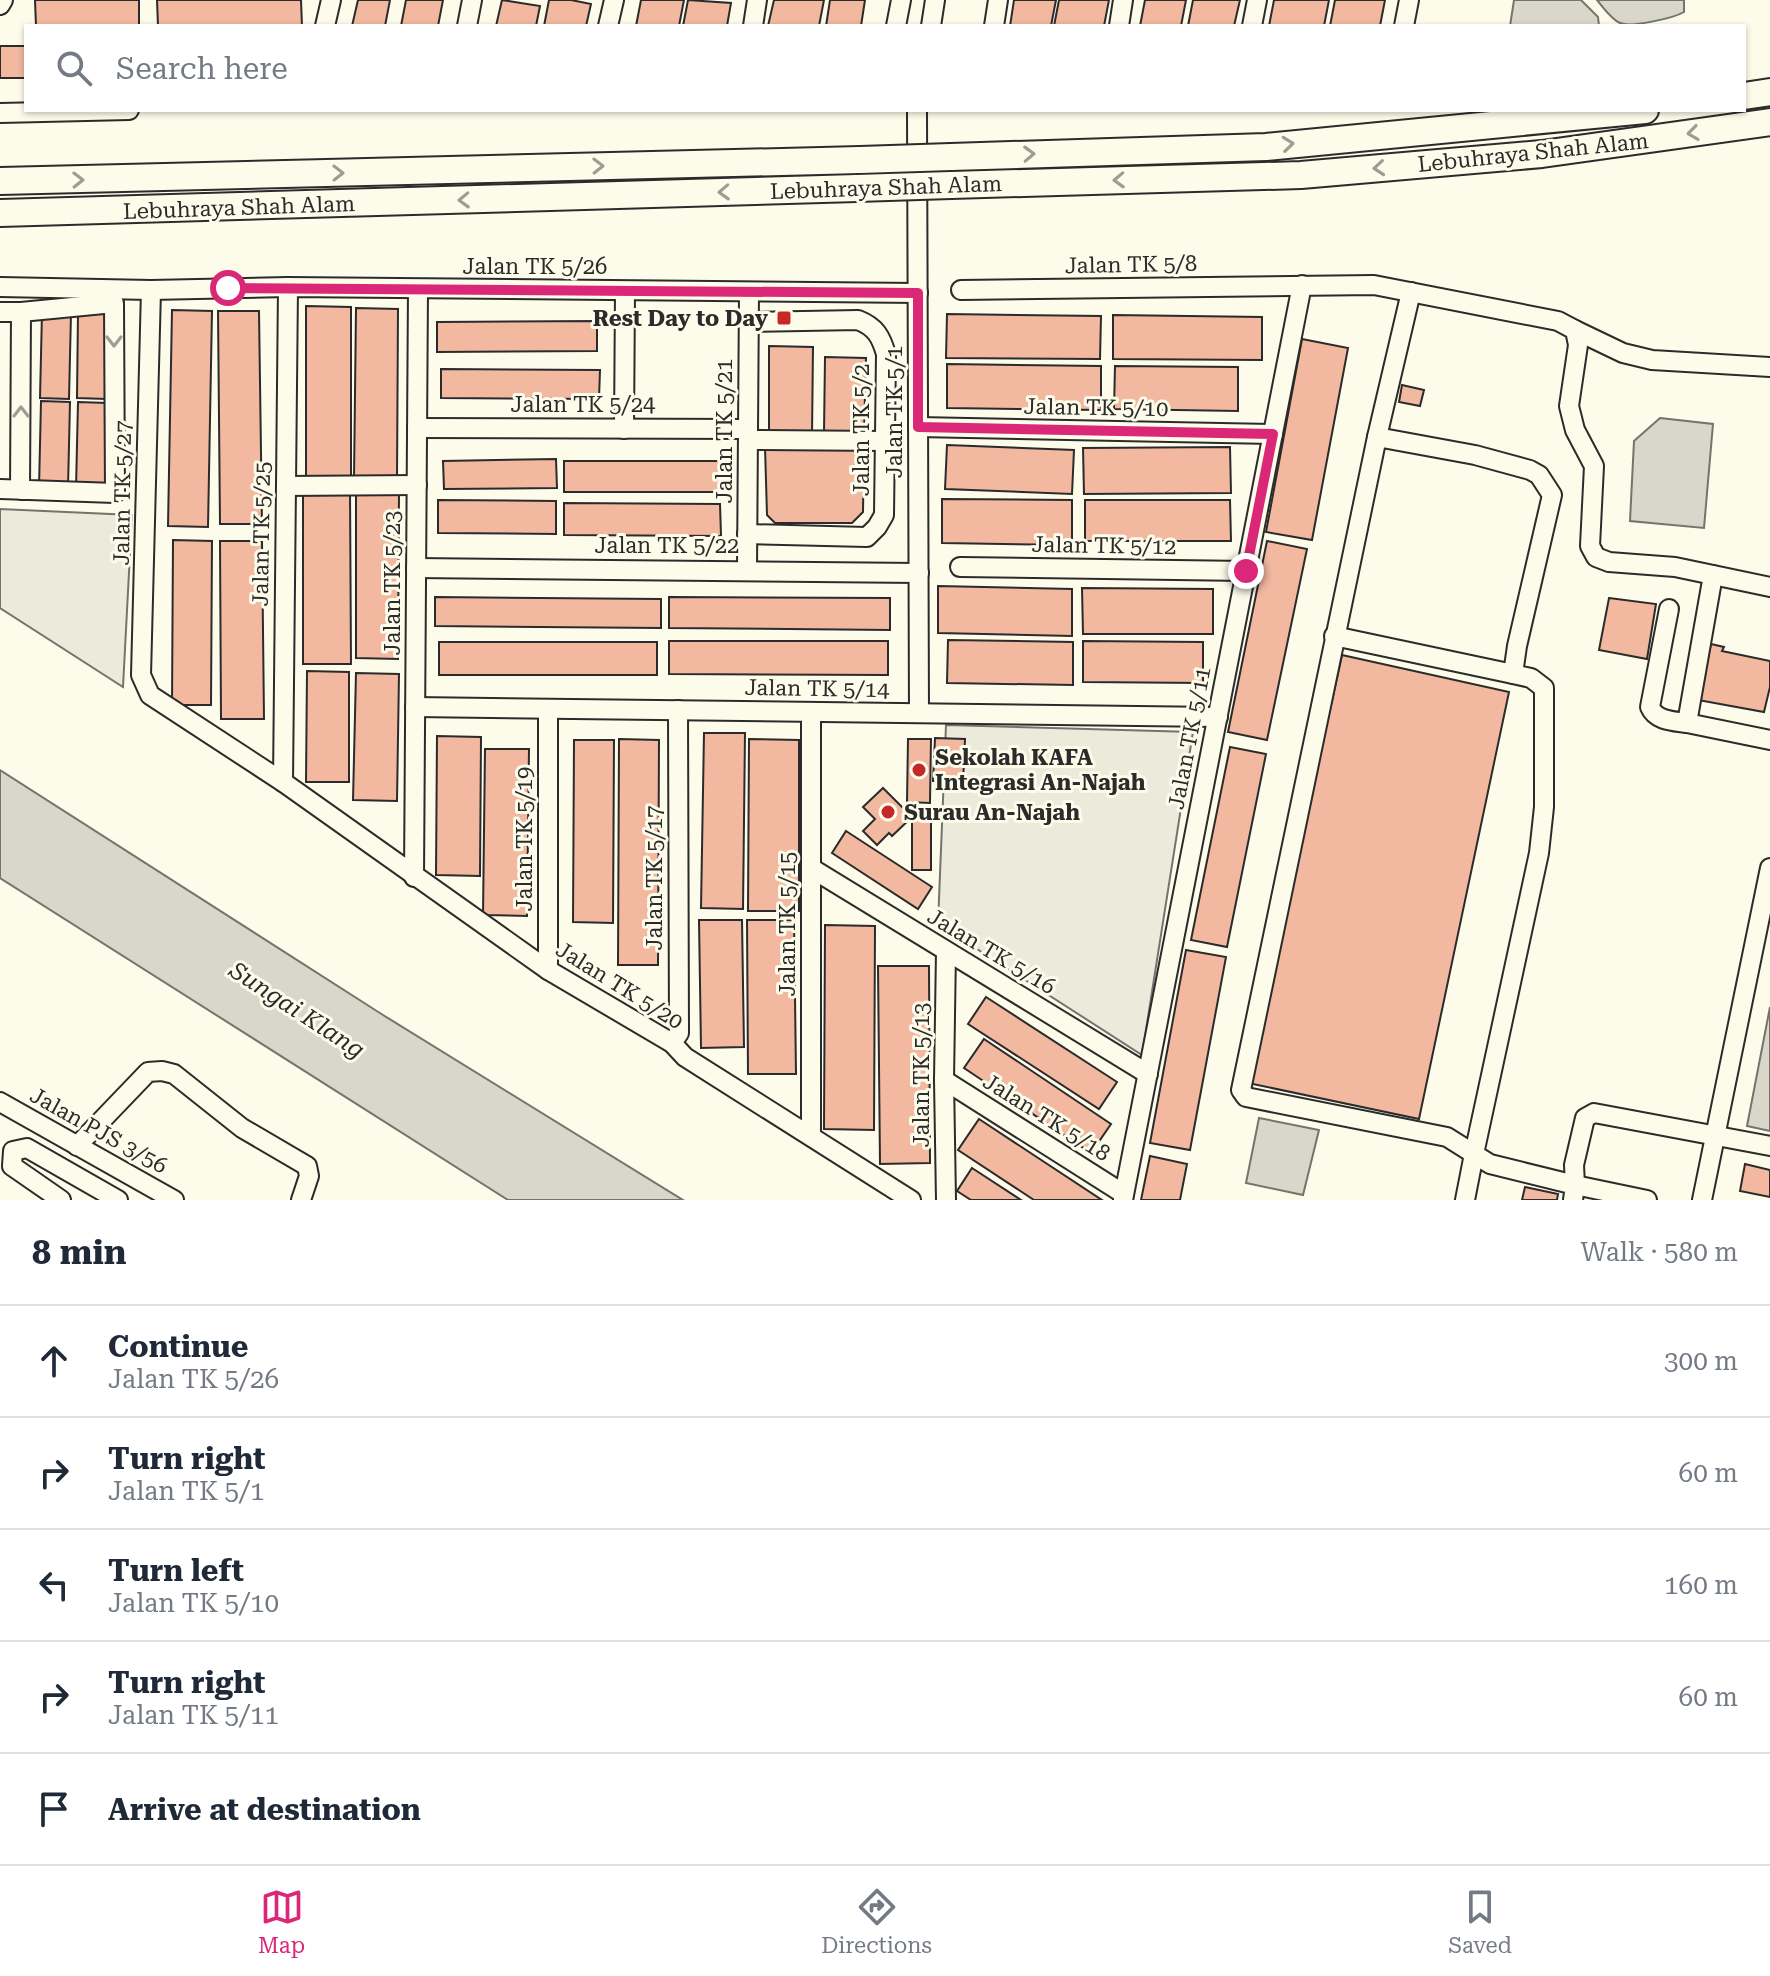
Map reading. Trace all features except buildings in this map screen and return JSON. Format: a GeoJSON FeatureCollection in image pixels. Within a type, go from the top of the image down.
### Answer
{"type":"FeatureCollection","features":[{"type":"Feature","properties":{"kind":"highway"},"geometry":{"type":"LineString","coordinates":[[1746,96],[1770,92]]}},
{"type":"Feature","properties":{"kind":"highway","name":"Lebuhraya Shah Alam"},"geometry":{"type":"LineString","coordinates":[[0,181],[1266,147],[1625,112]]}},
{"type":"Feature","properties":{"kind":"highway","name":"Lebuhraya Shah Alam"},"geometry":{"type":"LineString","coordinates":[[0,213],[1301,175],[1542,154],[1770,122]]}},
{"type":"Feature","properties":{"kind":"street"},"geometry":{"type":"LineString","coordinates":[[325,24],[331,0]]}},
{"type":"Feature","properties":{"kind":"street"},"geometry":{"type":"LineString","coordinates":[[467,24],[472,0]]}},
{"type":"Feature","properties":{"kind":"street"},"geometry":{"type":"LineString","coordinates":[[608,24],[614,0]]}},
{"type":"Feature","properties":{"kind":"street"},"geometry":{"type":"LineString","coordinates":[[753,24],[757,0]]}},
{"type":"Feature","properties":{"kind":"street"},"geometry":{"type":"LineString","coordinates":[[896,24],[901,0]]}},
{"type":"Feature","properties":{"kind":"street"},"geometry":{"type":"LineString","coordinates":[[931,24],[935,0]]}},
{"type":"Feature","properties":{"kind":"street"},"geometry":{"type":"LineString","coordinates":[[994,24],[998,0]]}},
{"type":"Feature","properties":{"kind":"street"},"geometry":{"type":"LineString","coordinates":[[1119,24],[1123,0]]}},
{"type":"Feature","properties":{"kind":"street"},"geometry":{"type":"LineString","coordinates":[[1252,24],[1257,0]]}},
{"type":"Feature","properties":{"kind":"street"},"geometry":{"type":"LineString","coordinates":[[1404,24],[1409,0]]}},
{"type":"Feature","properties":{"kind":"street"},"geometry":{"type":"LineString","coordinates":[[0,113],[43,112]]}},
{"type":"Feature","properties":{"kind":"street","name":"Jalan TK 5/1"},"geometry":{"type":"LineString","coordinates":[[917,112],[919,713]]}},
{"type":"Feature","properties":{"kind":"street","name":"Jalan TK 5/11"},"geometry":{"type":"LineString","coordinates":[[1124,1197],[1302,285]]}},
{"type":"Feature","properties":{"kind":"street","name":"Jalan TK 5/8"},"geometry":{"type":"LineString","coordinates":[[961,290],[1374,285],[1558,321],[1623,353],[1652,360],[1770,367]]}},
{"type":"Feature","properties":{"kind":"street"},"geometry":{"type":"LineString","coordinates":[[0,287],[114,303],[115,493],[0,489]]}},
{"type":"Feature","properties":{"kind":"street","name":"Jalan TK 5/26"},"geometry":{"type":"LineString","coordinates":[[74,297],[151,290],[288,287],[918,293]]}},
{"type":"Feature","properties":{"kind":"street","name":"Jalan TK 5/25"},"geometry":{"type":"LineString","coordinates":[[283,782],[288,287]]}},
{"type":"Feature","properties":{"kind":"street","name":"Jalan TK 5/23"},"geometry":{"type":"LineString","coordinates":[[414,877],[418,289]]}},
{"type":"Feature","properties":{"kind":"street","name":"Jalan TK 5/27"},"geometry":{"type":"LineString","coordinates":[[150,695],[141,675],[151,290]]}},
{"type":"Feature","properties":{"kind":"street"},"geometry":{"type":"LineString","coordinates":[[624,429],[625,291]]}},
{"type":"Feature","properties":{"kind":"street","name":"Jalan TK 5/21"},"geometry":{"type":"LineString","coordinates":[[747,570],[749,292]]}},
{"type":"Feature","properties":{"kind":"street"},"geometry":{"type":"LineString","coordinates":[[1411,292],[1334,636],[1241,1090],[1246,1097],[1447,1137],[1490,1164],[1574,1193],[1647,1200]]}},
{"type":"Feature","properties":{"kind":"street"},"geometry":{"type":"LineString","coordinates":[[0,312],[21,312],[74,297]]}},
{"type":"Feature","properties":{"kind":"street"},"geometry":{"type":"LineString","coordinates":[[20,490],[21,312]]}},
{"type":"Feature","properties":{"kind":"street","name":"Jalan TK 5/2"},"geometry":{"type":"LineString","coordinates":[[747,534],[867,537],[877,527],[884,515],[886,354],[882,339],[871,326],[858,320],[748,322]]}},
{"type":"Feature","properties":{"kind":"street"},"geometry":{"type":"LineString","coordinates":[[1575,330],[1578,345],[1569,406],[1575,430],[1594,466],[1590,546],[1596,557],[1609,562],[1675,567],[1770,587]]}},
{"type":"Feature","properties":{"kind":"street","name":"Jalan TK 5/10"},"geometry":{"type":"LineString","coordinates":[[918,427],[1273,434]]}},
{"type":"Feature","properties":{"kind":"street","name":"Jalan TK 5/24"},"geometry":{"type":"LineString","coordinates":[[417,428],[624,429],[885,441]]}},
{"type":"Feature","properties":{"kind":"street"},"geometry":{"type":"LineString","coordinates":[[1377,437],[1475,455],[1530,470],[1548,485],[1552,495],[1513,674]]}},
{"type":"Feature","properties":{"kind":"street"},"geometry":{"type":"LineString","coordinates":[[286,486],[417,485]]}},
{"type":"Feature","properties":{"kind":"street","name":"Jalan TK 5/12"},"geometry":{"type":"LineString","coordinates":[[960,567],[1246,571]]}},
{"type":"Feature","properties":{"kind":"street","name":"Jalan TK 5/22"},"geometry":{"type":"LineString","coordinates":[[416,568],[919,573]]}},
{"type":"Feature","properties":{"kind":"street"},"geometry":{"type":"LineString","coordinates":[[1687,723],[1713,575]]}},
{"type":"Feature","properties":{"kind":"street"},"geometry":{"type":"LineString","coordinates":[[1669,609],[1650,707],[1653,714],[1659,718],[1770,740]]}},
{"type":"Feature","properties":{"kind":"street"},"geometry":{"type":"LineString","coordinates":[[1334,636],[1531,678],[1544,688],[1544,807],[1539,853],[1465,1200]]}},
{"type":"Feature","properties":{"kind":"street","name":"Jalan TK 5/20"},"geometry":{"type":"LineString","coordinates":[[150,695],[283,782],[548,970],[672,1043],[685,1057],[911,1200]]}},
{"type":"Feature","properties":{"kind":"street","name":"Jalan TK 5/14"},"geometry":{"type":"LineString","coordinates":[[415,707],[1218,717]]}},
{"type":"Feature","properties":{"kind":"street","name":"Jalan TK 5/19"},"geometry":{"type":"LineString","coordinates":[[548,709],[548,970]]}},
{"type":"Feature","properties":{"kind":"street","name":"Jalan TK 5/17"},"geometry":{"type":"LineString","coordinates":[[672,1043],[679,1033],[678,710]]}},
{"type":"Feature","properties":{"kind":"street","name":"Jalan TK 5/15"},"geometry":{"type":"LineString","coordinates":[[811,712],[811,1136]]}},
{"type":"Feature","properties":{"kind":"street","name":"Jalan TK 5/16"},"geometry":{"type":"LineString","coordinates":[[811,868],[1148,1074]]}},
{"type":"Feature","properties":{"kind":"street"},"geometry":{"type":"LineString","coordinates":[[1702,1200],[1770,868]]}},
{"type":"Feature","properties":{"kind":"street","name":"Jalan TK 5/13"},"geometry":{"type":"LineString","coordinates":[[946,951],[946,1200]]}},
{"type":"Feature","properties":{"kind":"street"},"geometry":{"type":"LineString","coordinates":[[77,1146],[148,1072],[162,1071],[174,1074],[255,1137],[307,1166],[309,1176],[301,1200]]}},
{"type":"Feature","properties":{"kind":"street","name":"Jalan TK 5/18"},"geometry":{"type":"LineString","coordinates":[[944,1080],[1124,1197]]}},
{"type":"Feature","properties":{"kind":"street","name":"Jalan PJS 3/56"},"geometry":{"type":"LineString","coordinates":[[0,1102],[174,1200]]}},
{"type":"Feature","properties":{"kind":"street"},"geometry":{"type":"LineString","coordinates":[[1574,1193],[1574,1165],[1582,1126],[1585,1118],[1594,1113],[1770,1146]]}},
{"type":"Feature","properties":{"kind":"street"},"geometry":{"type":"LineString","coordinates":[[61,1200],[12,1166],[13,1151],[27,1148],[118,1200]]}},
{"type":"Feature","properties":{"kind":"shaded area"},"geometry":{"type":"Polygon","coordinates":[[[0,509],[132,515],[123,687],[0,608],[0,509]]]}},
{"type":"Feature","properties":{"kind":"shaded area"},"geometry":{"type":"Polygon","coordinates":[[[946,725],[1193,732],[1142,1055],[938,924],[946,725]]]}},
{"type":"Feature","properties":{"kind":"water"},"geometry":{"type":"Polygon","coordinates":[[[1514,0],[1581,0],[1598,17],[1599,24],[1510,24],[1514,0]]]}},
{"type":"Feature","properties":{"kind":"water"},"geometry":{"type":"Polygon","coordinates":[[[1597,0],[1684,0],[1684,12],[1652,22],[1625,24],[1613,19],[1597,0]]]}},
{"type":"Feature","properties":{"kind":"water"},"geometry":{"type":"Polygon","coordinates":[[[1660,418],[1713,424],[1704,528],[1630,521],[1634,441],[1660,418]]]}},
{"type":"Feature","properties":{"kind":"water","name":"Sungai Klang"},"geometry":{"type":"Polygon","coordinates":[[[0,770],[383,1015],[683,1200],[508,1200],[0,878],[0,770]]]}},
{"type":"Feature","properties":{"kind":"water"},"geometry":{"type":"Polygon","coordinates":[[[1770,1007],[1770,1131],[1747,1126],[1770,1007]]]}},
{"type":"Feature","properties":{"kind":"water"},"geometry":{"type":"Polygon","coordinates":[[[1259,1118],[1319,1130],[1303,1195],[1246,1183],[1259,1118]]]}},
{"type":"Feature","properties":{"kind":"place","name":"Rest Day to Day"},"geometry":{"type":"Point","coordinates":[784,318]}},
{"type":"Feature","properties":{"kind":"place","name":"Sekolah KAFA Integrasi An-Najah"},"geometry":{"type":"Point","coordinates":[919,770]}},
{"type":"Feature","properties":{"kind":"place","name":"Surau An-Najah"},"geometry":{"type":"Point","coordinates":[888,812]}},
{"type":"Feature","properties":{"kind":"route"},"geometry":{"type":"LineString","coordinates":[[228,288],[918,293],[918,427],[1273,434],[1246,571]]}}]}
